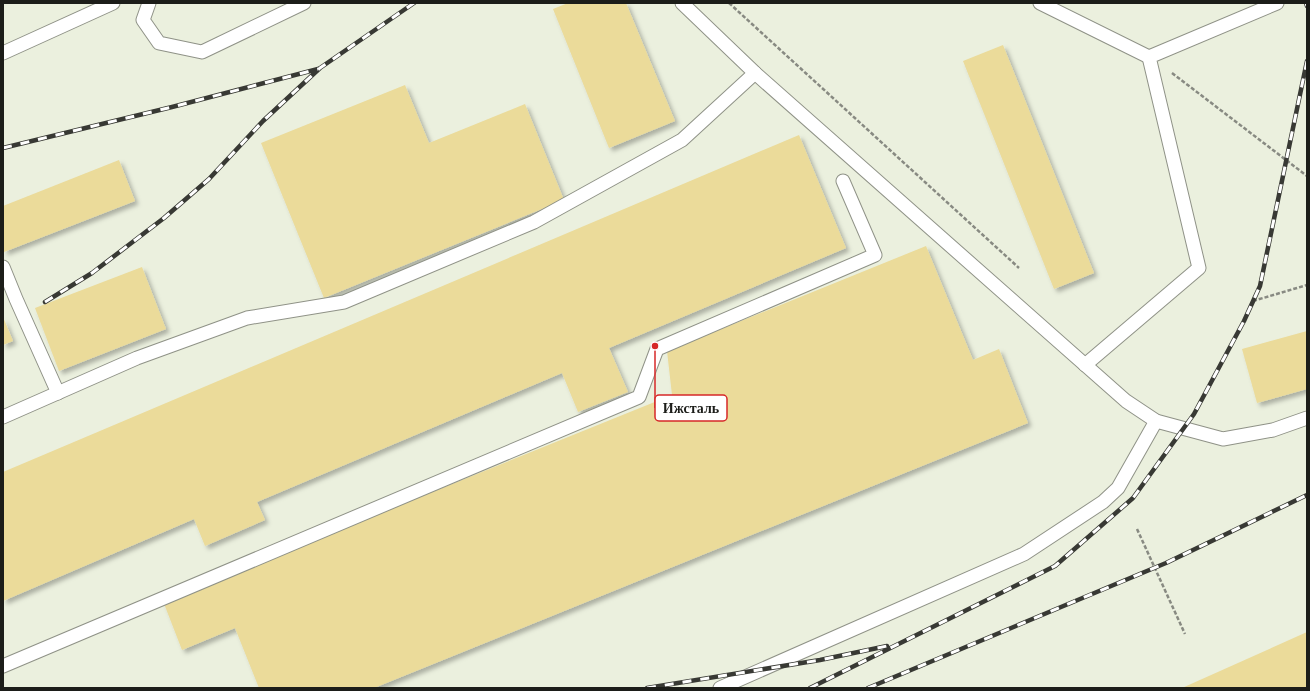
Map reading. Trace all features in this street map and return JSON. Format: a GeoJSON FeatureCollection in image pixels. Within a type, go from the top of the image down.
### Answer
{"type":"FeatureCollection","features":[{"type":"Feature","properties":{"kind":"lane"},"geometry":{"type":"LineString","coordinates":[[3,53],[113,3]]}},
{"type":"Feature","properties":{"kind":"lane"},"geometry":{"type":"LineString","coordinates":[[149,3],[143,20],[158,43],[202,52],[304,3]]}},
{"type":"Feature","properties":{"kind":"lane"},"geometry":{"type":"LineString","coordinates":[[682,3],[755,73],[1126,402],[1156,421],[1223,439],[1273,430],[1307,418]]}},
{"type":"Feature","properties":{"kind":"lane"},"geometry":{"type":"LineString","coordinates":[[1040,3],[1149,57],[1275,3]]}},
{"type":"Feature","properties":{"kind":"lane"},"geometry":{"type":"LineString","coordinates":[[1085,365],[1199,268],[1149,57]]}},
{"type":"Feature","properties":{"kind":"lane"},"geometry":{"type":"LineString","coordinates":[[3,417],[137,358],[247,318],[344,302],[534,222],[682,140],[755,73]]}},
{"type":"Feature","properties":{"kind":"lane"},"geometry":{"type":"LineString","coordinates":[[3,666],[639,397],[657,349],[874,256],[843,181]]}},
{"type":"Feature","properties":{"kind":"lane"},"geometry":{"type":"LineString","coordinates":[[3,267],[16,300],[58,393]]}},
{"type":"Feature","properties":{"kind":"lane"},"geometry":{"type":"LineString","coordinates":[[720,688],[1024,554],[1103,502],[1118,488],[1156,421]]}},
{"type":"Feature","properties":{"kind":"path"},"geometry":{"type":"LineString","coordinates":[[729,3],[1020,268]]}},
{"type":"Feature","properties":{"kind":"path"},"geometry":{"type":"LineString","coordinates":[[1149,57],[1190,86],[1307,176]]}},
{"type":"Feature","properties":{"kind":"path"},"geometry":{"type":"LineString","coordinates":[[1253,301],[1307,285]]}},
{"type":"Feature","properties":{"kind":"path"},"geometry":{"type":"LineString","coordinates":[[1137,529],[1185,634]]}},
{"type":"Feature","properties":{"kind":"shaded area"},"geometry":{"type":"Polygon","coordinates":[[[3,3],[1307,3],[1307,688],[3,688],[3,3]]]}},
{"type":"Feature","properties":{"kind":"building"},"geometry":{"type":"Polygon","coordinates":[[[568,3],[626,3],[675,121],[609,148],[553,9],[568,3]]]}},
{"type":"Feature","properties":{"kind":"building"},"geometry":{"type":"Polygon","coordinates":[[[1003,45],[1094,273],[1054,289],[963,61],[1003,45]]]}},
{"type":"Feature","properties":{"kind":"building"},"geometry":{"type":"Polygon","coordinates":[[[405,85],[429,143],[525,104],[564,200],[324,298],[261,143],[405,85]]]}},
{"type":"Feature","properties":{"kind":"building"},"geometry":{"type":"Polygon","coordinates":[[[799,135],[846,248],[609,348],[628,392],[578,412],[562,373],[257,502],[265,520],[205,546],[194,519],[3,601],[3,472],[799,135]]]}},
{"type":"Feature","properties":{"kind":"building"},"geometry":{"type":"Polygon","coordinates":[[[119,160],[135,201],[4,252],[3,206],[119,160]]]}},
{"type":"Feature","properties":{"kind":"building"},"geometry":{"type":"Polygon","coordinates":[[[926,246],[973,360],[999,349],[1028,423],[374,688],[259,688],[235,628],[182,650],[163,601],[672,395],[667,351],[926,246]]]}},
{"type":"Feature","properties":{"kind":"building"},"geometry":{"type":"Polygon","coordinates":[[[142,267],[166,329],[59,371],[35,308],[142,267]]]}},
{"type":"Feature","properties":{"kind":"building"},"geometry":{"type":"Polygon","coordinates":[[[3,317],[13,341],[3,345],[3,317]]]}},
{"type":"Feature","properties":{"kind":"building"},"geometry":{"type":"Polygon","coordinates":[[[1307,331],[1307,389],[1257,403],[1242,349],[1307,331]]]}},
{"type":"Feature","properties":{"kind":"building"},"geometry":{"type":"Polygon","coordinates":[[[1307,632],[1307,688],[1182,688],[1307,632]]]}},
{"type":"Feature","properties":{"kind":"railway"},"geometry":{"type":"LineString","coordinates":[[45,302],[92,273],[164,218],[209,179],[263,121],[320,68],[414,3]]}},
{"type":"Feature","properties":{"kind":"railway"},"geometry":{"type":"LineString","coordinates":[[810,688],[1055,566],[1133,498],[1194,414],[1244,321],[1260,286],[1307,61]]}},
{"type":"Feature","properties":{"kind":"railway"},"geometry":{"type":"LineString","coordinates":[[3,148],[172,107],[318,69]]}},
{"type":"Feature","properties":{"kind":"railway"},"geometry":{"type":"LineString","coordinates":[[868,688],[1166,563],[1307,495]]}},
{"type":"Feature","properties":{"kind":"railway"},"geometry":{"type":"LineString","coordinates":[[647,688],[820,660],[887,646]]}},
{"type":"Feature","properties":{"kind":"place","name":"Ижсталь"},"geometry":{"type":"Point","coordinates":[655,346]}}]}
